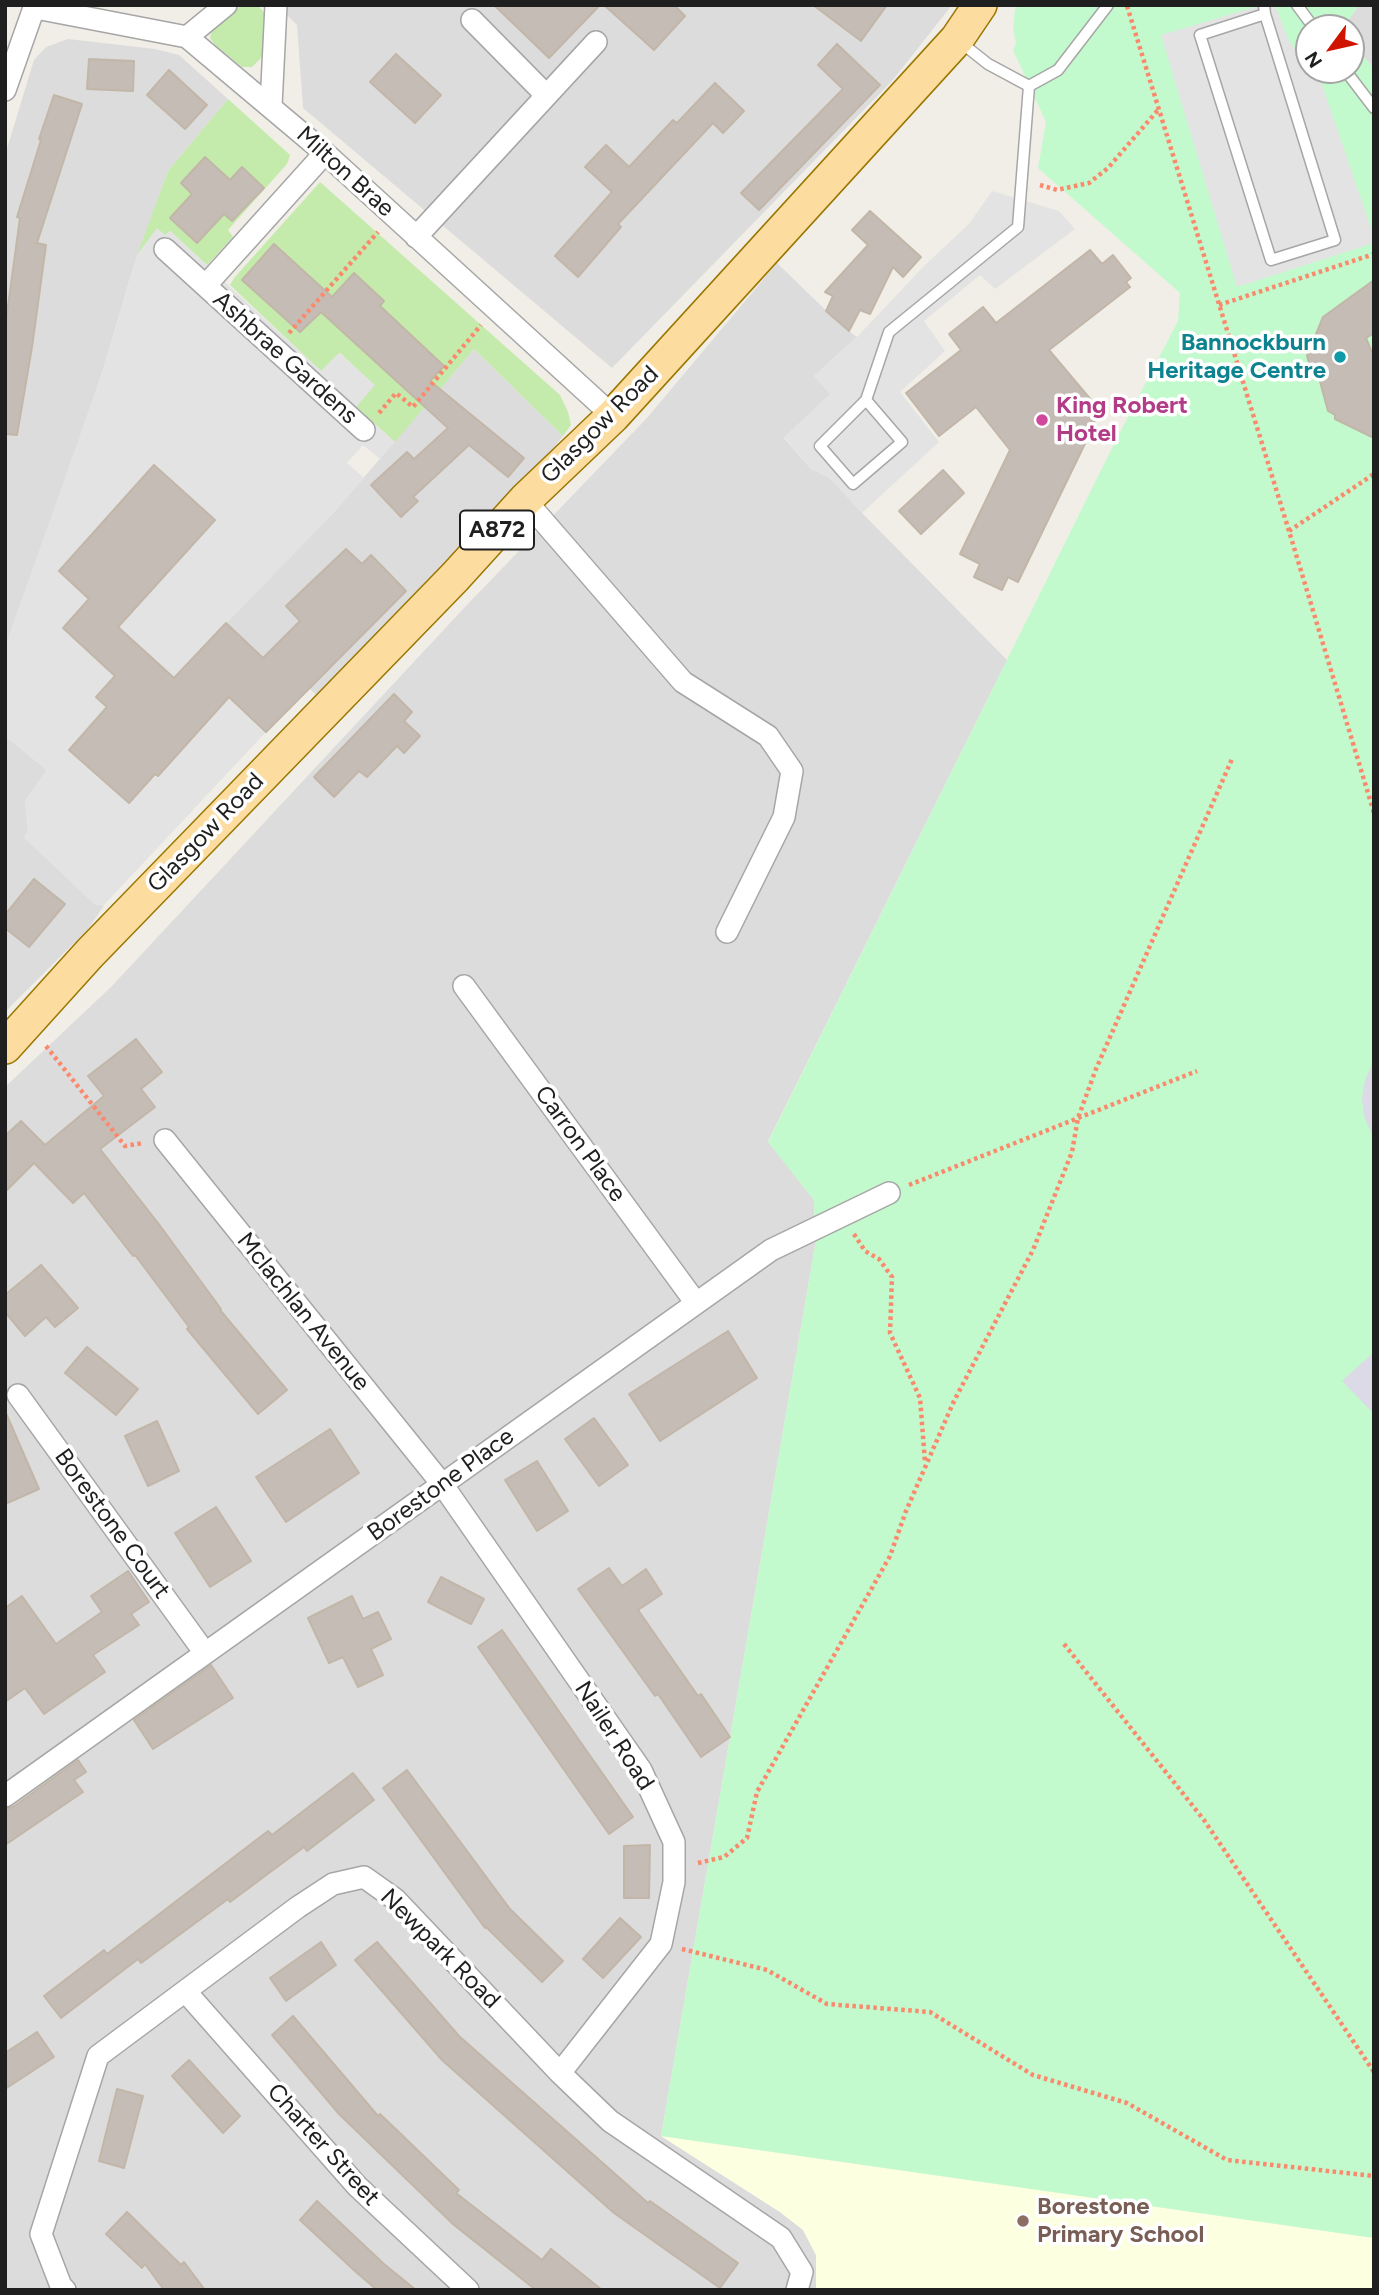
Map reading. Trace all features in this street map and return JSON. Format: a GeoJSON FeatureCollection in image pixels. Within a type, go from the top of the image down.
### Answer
{"type":"FeatureCollection","features":[{"type":"Feature","properties":{"kind":"main road","name":"Glasgow Road"},"geometry":{"type":"LineString","coordinates":[[5,1047],[90,953],[454,577],[525,500],[613,416],[957,39],[980,5]]}},
{"type":"Feature","properties":{"kind":"street"},"geometry":{"type":"LineString","coordinates":[[187,37],[226,5]]}},
{"type":"Feature","properties":{"kind":"street"},"geometry":{"type":"LineString","coordinates":[[271,106],[276,5]]}},
{"type":"Feature","properties":{"kind":"street"},"geometry":{"type":"LineString","coordinates":[[5,90],[36,7]]}},
{"type":"Feature","properties":{"kind":"street","name":"Milton Brae"},"geometry":{"type":"LineString","coordinates":[[36,7],[187,37],[325,153],[613,416]]}},
{"type":"Feature","properties":{"kind":"street"},"geometry":{"type":"LineString","coordinates":[[472,20],[546,95]]}},
{"type":"Feature","properties":{"kind":"street"},"geometry":{"type":"LineString","coordinates":[[416,237],[596,42]]}},
{"type":"Feature","properties":{"kind":"street","name":"Ashbrae Gardens"},"geometry":{"type":"LineString","coordinates":[[206,285],[325,153]]}},
{"type":"Feature","properties":{"kind":"street","name":"Ashbrae Gardens"},"geometry":{"type":"LineString","coordinates":[[165,249],[364,430]]}},
{"type":"Feature","properties":{"kind":"street"},"geometry":{"type":"LineString","coordinates":[[525,500],[683,682],[768,736],[792,771],[784,817],[727,932]]}},
{"type":"Feature","properties":{"kind":"street","name":"Carron Place"},"geometry":{"type":"LineString","coordinates":[[464,986],[696,1303]]}},
{"type":"Feature","properties":{"kind":"street","name":"Mclachlan Avenue"},"geometry":{"type":"LineString","coordinates":[[165,1140],[442,1484]]}},
{"type":"Feature","properties":{"kind":"street","name":"Borestone Place"},"geometry":{"type":"LineString","coordinates":[[5,1796],[771,1250],[889,1193]]}},
{"type":"Feature","properties":{"kind":"street","name":"Borestone Court"},"geometry":{"type":"LineString","coordinates":[[18,1395],[205,1653]]}},
{"type":"Feature","properties":{"kind":"street","name":"Nailer Road"},"geometry":{"type":"LineString","coordinates":[[442,1484],[641,1770],[674,1842],[674,1882],[661,1944],[560,2073]]}},
{"type":"Feature","properties":{"kind":"street","name":"Newpark Road"},"geometry":{"type":"LineString","coordinates":[[65,2290],[61,2286],[41,2234],[98,2056],[321,1892],[333,1884],[365,1877],[395,1899],[560,2073],[610,2121],[781,2238],[802,2272],[797,2290]]}},
{"type":"Feature","properties":{"kind":"street","name":"Charter Street"},"geometry":{"type":"LineString","coordinates":[[186,1992],[357,2186],[468,2290]]}},
{"type":"Feature","properties":{"kind":"lane"},"geometry":{"type":"LineString","coordinates":[[1029,86],[1058,70],[1108,5]]}},
{"type":"Feature","properties":{"kind":"lane"},"geometry":{"type":"LineString","coordinates":[[1264,10],[1335,240],[1271,260],[1200,35],[1264,10]]}},
{"type":"Feature","properties":{"kind":"lane"},"geometry":{"type":"LineString","coordinates":[[957,39],[988,64],[1029,86]]}},
{"type":"Feature","properties":{"kind":"lane"},"geometry":{"type":"LineString","coordinates":[[1356,84],[1374,108]]}},
{"type":"Feature","properties":{"kind":"lane"},"geometry":{"type":"LineString","coordinates":[[866,400],[902,442],[853,484],[820,446],[866,400],[889,332],[1018,227],[1029,86]]}},
{"type":"Feature","properties":{"kind":"path"},"geometry":{"type":"LineString","coordinates":[[1127,5],[1374,813]]}},
{"type":"Feature","properties":{"kind":"path"},"geometry":{"type":"LineString","coordinates":[[1023,180],[1057,190],[1089,183],[1108,168],[1158,110]]}},
{"type":"Feature","properties":{"kind":"path"},"geometry":{"type":"LineString","coordinates":[[273,348],[373,240],[392,215]]}},
{"type":"Feature","properties":{"kind":"path"},"geometry":{"type":"LineString","coordinates":[[1219,305],[1374,254]]}},
{"type":"Feature","properties":{"kind":"path"},"geometry":{"type":"LineString","coordinates":[[364,430],[396,393],[413,407],[494,310]]}},
{"type":"Feature","properties":{"kind":"path"},"geometry":{"type":"LineString","coordinates":[[1289,531],[1374,474]]}},
{"type":"Feature","properties":{"kind":"path"},"geometry":{"type":"LineString","coordinates":[[674,1868],[724,1857],[747,1838],[757,1792],[890,1556],[925,1465],[954,1401],[1033,1250],[1072,1152],[1078,1118],[1096,1069],[1232,759]]}},
{"type":"Feature","properties":{"kind":"path"},"geometry":{"type":"LineString","coordinates":[[27,1023],[125,1146],[165,1140]]}},
{"type":"Feature","properties":{"kind":"path"},"geometry":{"type":"LineString","coordinates":[[889,1193],[1197,1071]]}},
{"type":"Feature","properties":{"kind":"path"},"geometry":{"type":"LineString","coordinates":[[844,1215],[865,1251],[878,1259],[892,1277],[890,1332],[920,1398],[925,1465]]}},
{"type":"Feature","properties":{"kind":"path"},"geometry":{"type":"LineString","coordinates":[[1064,1644],[1204,1820],[1374,2072]]}},
{"type":"Feature","properties":{"kind":"path"},"geometry":{"type":"LineString","coordinates":[[661,1944],[767,1970],[827,2004],[930,2012],[1033,2075],[1127,2103],[1227,2160],[1374,2176]]}},
{"type":"Feature","properties":{"kind":"shaded area"},"geometry":{"type":"Polygon","coordinates":[[[277,5],[952,5],[892,81],[612,368],[303,108],[297,25],[277,5]]]}},
{"type":"Feature","properties":{"kind":"shaded area"},"geometry":{"type":"Polygon","coordinates":[[[1262,5],[1275,5],[1289,41],[1295,48],[1295,84],[1322,84],[1374,243],[1237,287],[1161,35],[1262,5]]]}},
{"type":"Feature","properties":{"kind":"shaded area"},"geometry":{"type":"Polygon","coordinates":[[[1359,5],[1374,5],[1374,69],[1365,58],[1365,14],[1353,14],[1359,5]]]}},
{"type":"Feature","properties":{"kind":"shaded area"},"geometry":{"type":"Polygon","coordinates":[[[68,39],[155,49],[179,55],[228,99],[168,171],[134,265],[102,373],[57,505],[5,647],[5,155],[34,60],[46,47],[68,39]]]}},
{"type":"Feature","properties":{"kind":"shaded area"},"geometry":{"type":"Polygon","coordinates":[[[992,191],[1059,211],[1075,229],[995,289],[980,275],[924,321],[945,351],[900,392],[939,442],[862,513],[830,478],[811,469],[784,437],[830,394],[814,376],[857,337],[924,266],[969,224],[992,191]]]}},
{"type":"Feature","properties":{"kind":"shaded area"},"geometry":{"type":"Polygon","coordinates":[[[157,228],[165,235],[170,231],[321,371],[339,353],[375,385],[356,407],[395,442],[380,459],[363,445],[347,463],[364,478],[190,661],[266,732],[104,905],[95,905],[24,838],[28,830],[25,801],[47,770],[5,736],[5,647],[102,373],[137,255],[157,228]]]}},
{"type":"Feature","properties":{"kind":"shaded area"},"geometry":{"type":"Polygon","coordinates":[[[777,263],[857,337],[814,376],[831,394],[784,438],[811,469],[830,478],[1007,660],[768,1141],[814,1200],[815,1246],[661,2136],[780,2212],[803,2230],[816,2255],[816,2290],[5,2290],[5,1087],[112,986],[464,608],[647,418],[777,263]]]}},
{"type":"Feature","properties":{"kind":"shaded area"},"geometry":{"type":"Polygon","coordinates":[[[474,349],[563,436],[547,457],[319,698],[308,687],[301,694],[226,623],[335,511],[474,349]]]}},
{"type":"Feature","properties":{"kind":"shaded area"},"geometry":{"type":"Polygon","coordinates":[[[5,736],[47,770],[25,801],[28,830],[95,904],[104,906],[87,930],[5,1012],[5,736]]]}},
{"type":"Feature","properties":{"kind":"shaded area"},"geometry":{"type":"Polygon","coordinates":[[[1374,1060],[1374,1139],[1364,1116],[1362,1098],[1365,1080],[1374,1060]]]}},
{"type":"Feature","properties":{"kind":"shaded area"},"geometry":{"type":"Polygon","coordinates":[[[1374,1352],[1374,1414],[1342,1381],[1374,1352]]]}},
{"type":"Feature","properties":{"kind":"shaded area","name":"Borestone Primary School"},"geometry":{"type":"Polygon","coordinates":[[[661,2136],[1374,2238],[1374,2290],[816,2290],[816,2255],[803,2230],[780,2212],[661,2136]]]}},
{"type":"Feature","properties":{"kind":"green space"},"geometry":{"type":"Polygon","coordinates":[[[257,5],[267,15],[268,42],[261,58],[252,67],[242,67],[210,38],[213,25],[241,6],[257,5]]]}},
{"type":"Feature","properties":{"kind":"green space"},"geometry":{"type":"Polygon","coordinates":[[[1018,5],[1359,5],[1353,14],[1295,14],[1295,84],[1365,84],[1365,58],[1374,69],[1374,2238],[661,2136],[815,1246],[814,1200],[768,1142],[1118,436],[1178,321],[1180,293],[1038,168],[1046,122],[1013,50],[1016,43],[1013,28],[1018,5]]]}},
{"type":"Feature","properties":{"kind":"green space"},"geometry":{"type":"Polygon","coordinates":[[[228,99],[290,155],[287,164],[228,230],[233,237],[207,265],[170,231],[165,236],[157,229],[137,255],[168,171],[228,99]]]}},
{"type":"Feature","properties":{"kind":"green space"},"geometry":{"type":"Polygon","coordinates":[[[320,182],[560,395],[571,425],[563,436],[474,349],[395,442],[356,407],[374,385],[340,353],[322,372],[230,285],[320,182]]]}},
{"type":"Feature","properties":{"kind":"building"},"geometry":{"type":"Polygon","coordinates":[[[494,5],[600,5],[549,58],[494,5]]]}},
{"type":"Feature","properties":{"kind":"building"},"geometry":{"type":"Polygon","coordinates":[[[604,5],[674,5],[685,16],[654,50],[604,5]]]}},
{"type":"Feature","properties":{"kind":"building"},"geometry":{"type":"Polygon","coordinates":[[[813,5],[887,5],[861,41],[813,5]]]}},
{"type":"Feature","properties":{"kind":"building"},"geometry":{"type":"Polygon","coordinates":[[[837,44],[880,85],[759,210],[741,193],[843,89],[818,65],[837,44]]]}},
{"type":"Feature","properties":{"kind":"building"},"geometry":{"type":"Polygon","coordinates":[[[396,54],[441,95],[415,123],[370,82],[396,54]]]}},
{"type":"Feature","properties":{"kind":"building"},"geometry":{"type":"Polygon","coordinates":[[[89,59],[134,61],[133,91],[87,89],[89,59]]]}},
{"type":"Feature","properties":{"kind":"building"},"geometry":{"type":"Polygon","coordinates":[[[169,70],[207,105],[185,129],[147,95],[169,70]]]}},
{"type":"Feature","properties":{"kind":"building"},"geometry":{"type":"Polygon","coordinates":[[[715,83],[744,111],[723,133],[713,123],[618,224],[621,227],[578,277],[555,256],[612,192],[585,167],[606,145],[629,167],[673,120],[677,123],[715,83]]]}},
{"type":"Feature","properties":{"kind":"building"},"geometry":{"type":"Polygon","coordinates":[[[54,95],[82,104],[37,243],[46,245],[32,347],[17,435],[5,434],[5,328],[20,218],[17,217],[54,95]]]}},
{"type":"Feature","properties":{"kind":"building"},"geometry":{"type":"Polygon","coordinates":[[[205,157],[230,180],[242,167],[264,188],[232,221],[224,214],[197,243],[170,218],[192,194],[181,183],[205,157]]]}},
{"type":"Feature","properties":{"kind":"building"},"geometry":{"type":"Polygon","coordinates":[[[870,211],[921,257],[903,277],[893,267],[870,314],[860,310],[849,331],[826,311],[833,296],[825,292],[868,245],[852,230],[870,211]]]}},
{"type":"Feature","properties":{"kind":"building"},"geometry":{"type":"Polygon","coordinates":[[[274,244],[332,297],[354,273],[384,301],[380,306],[444,366],[430,381],[524,458],[508,477],[469,445],[413,497],[418,501],[401,517],[371,485],[407,452],[414,459],[448,428],[321,312],[300,332],[242,280],[274,244]]]}},
{"type":"Feature","properties":{"kind":"building","name":"King Robert Hotel"},"geometry":{"type":"Polygon","coordinates":[[[1090,250],[1102,264],[1113,255],[1131,278],[1126,282],[1130,287],[1049,350],[1097,407],[1094,425],[1018,582],[1008,577],[1002,590],[974,577],[980,564],[960,554],[1010,450],[976,407],[939,436],[906,393],[961,350],[949,334],[983,307],[996,323],[1090,250]]]}},
{"type":"Feature","properties":{"kind":"building","name":"Bannockburn Heritage Centre"},"geometry":{"type":"Polygon","coordinates":[[[1374,280],[1374,333],[1366,338],[1374,357],[1374,438],[1335,419],[1335,415],[1328,411],[1318,374],[1310,366],[1307,356],[1323,317],[1374,280]]]}},
{"type":"Feature","properties":{"kind":"building"},"geometry":{"type":"Polygon","coordinates":[[[154,465],[215,520],[118,627],[174,678],[226,623],[263,658],[300,621],[286,606],[346,549],[362,564],[371,555],[406,591],[266,732],[229,697],[158,776],[155,774],[129,803],[69,750],[107,707],[96,697],[115,676],[63,628],[89,599],[59,571],[154,465]]]}},
{"type":"Feature","properties":{"kind":"building"},"geometry":{"type":"Polygon","coordinates":[[[943,470],[964,493],[921,534],[899,511],[943,470]]]}},
{"type":"Feature","properties":{"kind":"building"},"geometry":{"type":"Polygon","coordinates":[[[394,694],[412,712],[404,721],[420,736],[404,753],[397,746],[367,777],[359,771],[334,797],[314,777],[394,694]]]}},
{"type":"Feature","properties":{"kind":"building"},"geometry":{"type":"Polygon","coordinates":[[[34,879],[65,904],[29,947],[5,928],[5,915],[34,879]]]}},
{"type":"Feature","properties":{"kind":"building"},"geometry":{"type":"Polygon","coordinates":[[[136,1039],[162,1072],[141,1089],[155,1107],[100,1149],[158,1223],[220,1310],[287,1390],[258,1414],[187,1329],[189,1327],[135,1255],[133,1256],[84,1193],[73,1203],[34,1163],[5,1192],[5,1136],[21,1121],[45,1145],[104,1096],[88,1076],[136,1039]]]}},
{"type":"Feature","properties":{"kind":"building"},"geometry":{"type":"Polygon","coordinates":[[[41,1265],[78,1308],[55,1327],[46,1317],[25,1336],[5,1312],[5,1295],[41,1265]]]}},
{"type":"Feature","properties":{"kind":"building"},"geometry":{"type":"Polygon","coordinates":[[[728,1331],[757,1378],[660,1441],[629,1394],[728,1331]]]}},
{"type":"Feature","properties":{"kind":"building"},"geometry":{"type":"Polygon","coordinates":[[[87,1347],[138,1389],[116,1415],[65,1373],[87,1347]]]}},
{"type":"Feature","properties":{"kind":"building"},"geometry":{"type":"Polygon","coordinates":[[[5,1411],[39,1489],[5,1504],[5,1411]]]}},
{"type":"Feature","properties":{"kind":"building"},"geometry":{"type":"Polygon","coordinates":[[[594,1418],[628,1465],[599,1486],[565,1439],[594,1418]]]}},
{"type":"Feature","properties":{"kind":"building"},"geometry":{"type":"Polygon","coordinates":[[[157,1421],[179,1471],[148,1486],[125,1436],[157,1421]]]}},
{"type":"Feature","properties":{"kind":"building"},"geometry":{"type":"Polygon","coordinates":[[[330,1429],[359,1473],[286,1522],[256,1477],[330,1429]]]}},
{"type":"Feature","properties":{"kind":"building"},"geometry":{"type":"Polygon","coordinates":[[[537,1461],[568,1511],[537,1531],[505,1480],[537,1461]]]}},
{"type":"Feature","properties":{"kind":"building"},"geometry":{"type":"Polygon","coordinates":[[[216,1507],[251,1561],[210,1587],[175,1533],[216,1507]]]}},
{"type":"Feature","properties":{"kind":"building"},"geometry":{"type":"Polygon","coordinates":[[[609,1568],[622,1586],[646,1569],[662,1594],[638,1610],[730,1737],[701,1757],[658,1694],[655,1696],[578,1589],[609,1568]]]}},
{"type":"Feature","properties":{"kind":"building"},"geometry":{"type":"Polygon","coordinates":[[[128,1571],[149,1602],[131,1614],[139,1625],[93,1655],[105,1672],[44,1714],[25,1688],[5,1702],[5,1608],[22,1596],[56,1644],[102,1612],[91,1596],[128,1571]]]}},
{"type":"Feature","properties":{"kind":"building"},"geometry":{"type":"Polygon","coordinates":[[[441,1577],[484,1599],[471,1624],[428,1602],[441,1577]]]}},
{"type":"Feature","properties":{"kind":"building"},"geometry":{"type":"Polygon","coordinates":[[[352,1596],[363,1619],[378,1612],[391,1639],[371,1649],[383,1675],[358,1687],[343,1657],[329,1663],[308,1618],[352,1596]]]}},
{"type":"Feature","properties":{"kind":"building"},"geometry":{"type":"Polygon","coordinates":[[[502,1630],[633,1817],[609,1834],[478,1647],[502,1630]]]}},
{"type":"Feature","properties":{"kind":"building"},"geometry":{"type":"Polygon","coordinates":[[[211,1665],[233,1698],[153,1749],[134,1720],[211,1665]]]}},
{"type":"Feature","properties":{"kind":"building"},"geometry":{"type":"Polygon","coordinates":[[[78,1760],[86,1772],[74,1780],[83,1792],[5,1845],[5,1809],[13,1807],[78,1760]]]}},
{"type":"Feature","properties":{"kind":"building"},"geometry":{"type":"Polygon","coordinates":[[[407,1770],[510,1909],[563,1961],[542,1982],[485,1928],[383,1788],[407,1770]]]}},
{"type":"Feature","properties":{"kind":"building"},"geometry":{"type":"Polygon","coordinates":[[[353,1773],[374,1800],[307,1851],[304,1847],[141,1963],[138,1959],[61,2018],[44,1996],[104,1950],[107,1954],[268,1831],[272,1835],[353,1773]]]}},
{"type":"Feature","properties":{"kind":"building"},"geometry":{"type":"Polygon","coordinates":[[[650,1845],[649,1898],[624,1898],[624,1846],[650,1845]]]}},
{"type":"Feature","properties":{"kind":"building"},"geometry":{"type":"Polygon","coordinates":[[[620,1918],[641,1937],[603,1978],[583,1959],[620,1918]]]}},
{"type":"Feature","properties":{"kind":"building"},"geometry":{"type":"Polygon","coordinates":[[[321,1942],[336,1965],[286,2001],[270,1978],[321,1942]]]}},
{"type":"Feature","properties":{"kind":"building"},"geometry":{"type":"Polygon","coordinates":[[[377,1942],[459,2036],[648,2203],[650,2201],[738,2263],[720,2288],[614,2213],[442,2060],[355,1960],[377,1942]]]}},
{"type":"Feature","properties":{"kind":"building"},"geometry":{"type":"Polygon","coordinates":[[[293,2016],[378,2116],[380,2114],[459,2190],[456,2193],[542,2260],[551,2249],[602,2290],[536,2290],[454,2225],[339,2114],[272,2035],[293,2016]]]}},
{"type":"Feature","properties":{"kind":"building"},"geometry":{"type":"Polygon","coordinates":[[[37,2032],[54,2057],[5,2089],[5,2053],[37,2032]]]}},
{"type":"Feature","properties":{"kind":"building"},"geometry":{"type":"Polygon","coordinates":[[[189,2060],[240,2116],[223,2133],[172,2076],[189,2060]]]}},
{"type":"Feature","properties":{"kind":"building"},"geometry":{"type":"Polygon","coordinates":[[[117,2089],[143,2096],[124,2168],[99,2161],[117,2089]]]}},
{"type":"Feature","properties":{"kind":"building"},"geometry":{"type":"Polygon","coordinates":[[[317,2201],[416,2290],[377,2290],[356,2272],[300,2220],[317,2201]]]}},
{"type":"Feature","properties":{"kind":"building"},"geometry":{"type":"Polygon","coordinates":[[[127,2212],[181,2265],[184,2262],[205,2290],[164,2290],[145,2264],[142,2268],[106,2234],[127,2212]]]}},
{"type":"Feature","properties":{"kind":"place","name":"Bannockburn Heritage Centre"},"geometry":{"type":"Point","coordinates":[1340,357]}},
{"type":"Feature","properties":{"kind":"place","name":"King Robert Hotel"},"geometry":{"type":"Point","coordinates":[1042,420]}},
{"type":"Feature","properties":{"kind":"place","name":"Borestone Primary School"},"geometry":{"type":"Point","coordinates":[1023,2221]}}]}
